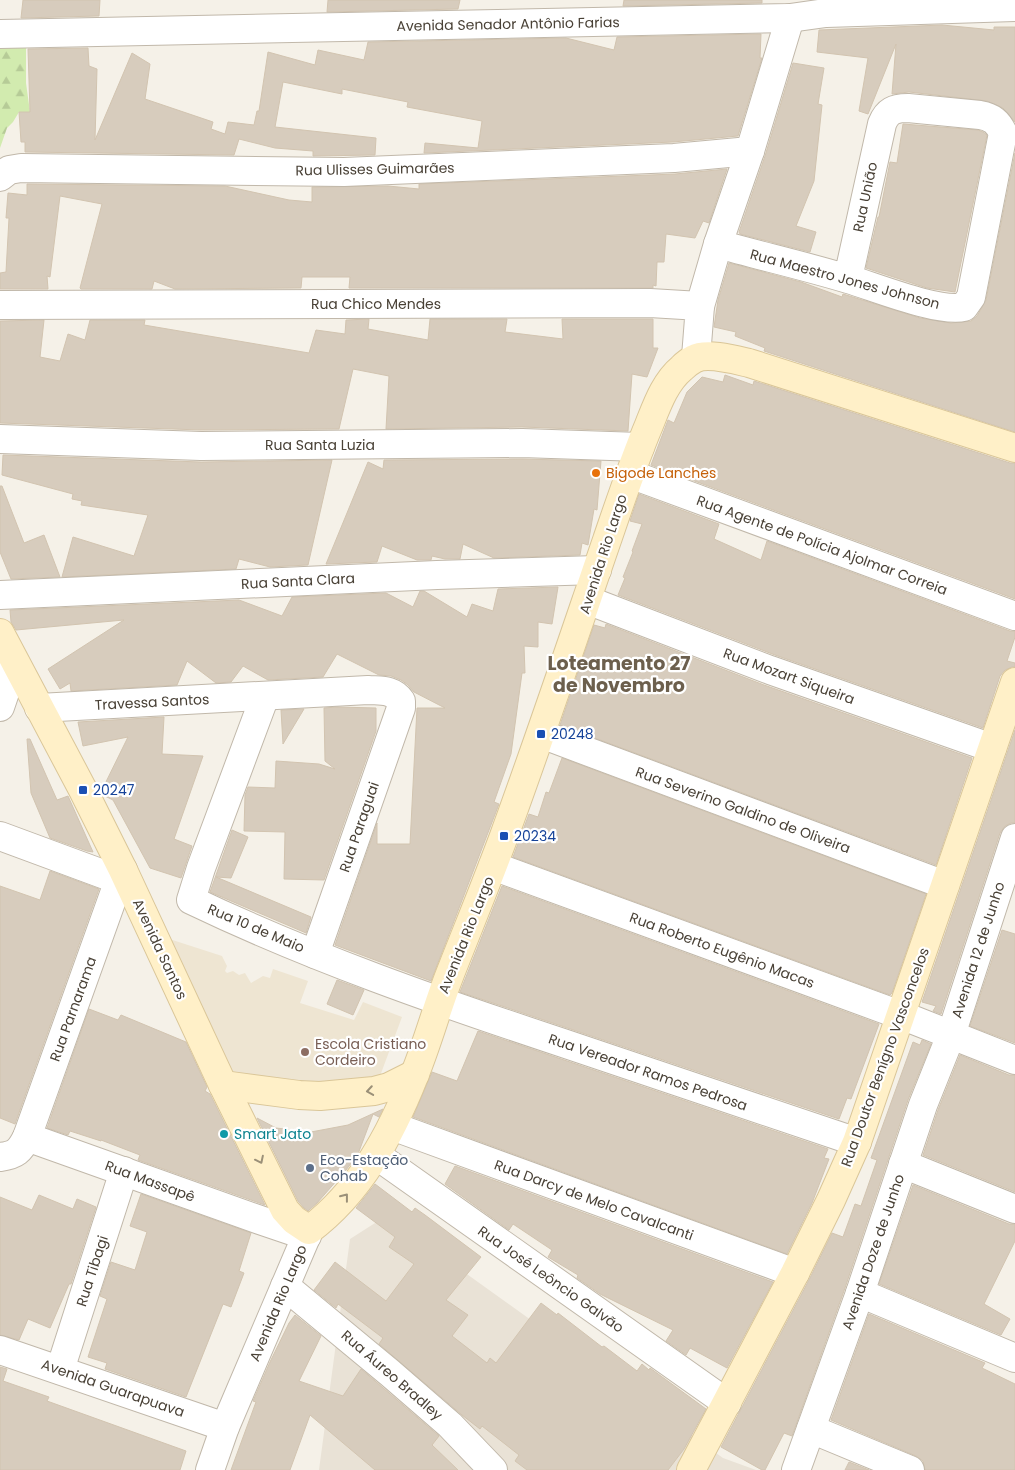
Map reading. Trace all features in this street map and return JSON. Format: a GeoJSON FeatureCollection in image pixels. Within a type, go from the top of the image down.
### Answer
{"type":"FeatureCollection","features":[{"type":"Feature","properties":{"kind":"main road","name":"Avenida Rio Largo"},"geometry":{"type":"LineString","coordinates":[[308,1233],[338,1205],[376,1155],[392,1126],[415,1074],[439,1002],[493,866],[588,600],[640,447],[666,387],[681,368],[696,357]]}},
{"type":"Feature","properties":{"kind":"main road"},"geometry":{"type":"LineString","coordinates":[[696,357],[720,357],[749,363],[1015,448]]}},
{"type":"Feature","properties":{"kind":"main road","name":"Avenida Santos"},"geometry":{"type":"LineString","coordinates":[[0,633],[7,660],[39,708],[82,790],[121,875],[284,1210],[308,1233]]}},
{"type":"Feature","properties":{"kind":"main road","name":"Rua Doutor Benígno Vasconcelos"},"geometry":{"type":"LineString","coordinates":[[691,1470],[795,1273],[857,1142],[1015,682]]}},
{"type":"Feature","properties":{"kind":"main road"},"geometry":{"type":"LineString","coordinates":[[224,1085],[320,1096],[374,1091],[389,1087],[415,1074]]}},
{"type":"Feature","properties":{"kind":"street","name":"Avenida Senador Antônio Farias"},"geometry":{"type":"LineString","coordinates":[[0,34],[790,18],[827,6],[963,4],[1015,7]]}},
{"type":"Feature","properties":{"kind":"street"},"geometry":{"type":"LineString","coordinates":[[696,357],[700,306],[790,18]]}},
{"type":"Feature","properties":{"kind":"street","name":"Rua Maestro Jones Johnson"},"geometry":{"type":"LineString","coordinates":[[718,244],[848,278],[932,304],[954,308],[966,305],[970,297],[1003,133],[998,123],[980,115],[902,108],[892,110],[885,117]]}},
{"type":"Feature","properties":{"kind":"street","name":"Rua União"},"geometry":{"type":"LineString","coordinates":[[848,278],[879,135],[885,117]]}},
{"type":"Feature","properties":{"kind":"street","name":"Rua Ulisses Guimarães"},"geometry":{"type":"LineString","coordinates":[[0,177],[8,170],[21,168],[344,172],[674,158],[750,151]]}},
{"type":"Feature","properties":{"kind":"street","name":"Rua Chico Mendes"},"geometry":{"type":"LineString","coordinates":[[0,305],[650,303],[700,306]]}},
{"type":"Feature","properties":{"kind":"street","name":"Rua Santa Luzia"},"geometry":{"type":"LineString","coordinates":[[0,439],[201,446],[522,444],[640,447]]}},
{"type":"Feature","properties":{"kind":"street","name":"Rua Agente de Polícia Ajolmar Correia"},"geometry":{"type":"LineString","coordinates":[[630,474],[1015,616]]}},
{"type":"Feature","properties":{"kind":"street","name":"Rua Santa Clara"},"geometry":{"type":"LineString","coordinates":[[0,595],[437,575],[597,570]]}},
{"type":"Feature","properties":{"kind":"street","name":"Rua Mozart Siqueira"},"geometry":{"type":"LineString","coordinates":[[588,600],[770,670],[992,748]]}},
{"type":"Feature","properties":{"kind":"street"},"geometry":{"type":"LineString","coordinates":[[0,707],[7,660]]}},
{"type":"Feature","properties":{"kind":"street","name":"Travessa Santos"},"geometry":{"type":"LineString","coordinates":[[39,708],[368,690],[392,692],[401,701]]}},
{"type":"Feature","properties":{"kind":"street","name":"Rua 10 de Maio"},"geometry":{"type":"LineString","coordinates":[[265,696],[201,868],[191,900],[316,954],[439,1002]]}},
{"type":"Feature","properties":{"kind":"street","name":"Rua Paraguai"},"geometry":{"type":"LineString","coordinates":[[316,954],[401,708],[401,701]]}},
{"type":"Feature","properties":{"kind":"street","name":"Rua Severino Galdino de Oliveira"},"geometry":{"type":"LineString","coordinates":[[540,734],[946,885]]}},
{"type":"Feature","properties":{"kind":"street"},"geometry":{"type":"LineString","coordinates":[[0,836],[121,875]]}},
{"type":"Feature","properties":{"kind":"street","name":"Avenida 12 de Junho"},"geometry":{"type":"LineString","coordinates":[[951,1035],[1006,893],[1015,838]]}},
{"type":"Feature","properties":{"kind":"street","name":"Rua Roberto Eugênio Macas"},"geometry":{"type":"LineString","coordinates":[[493,866],[901,1016],[1015,1060]]}},
{"type":"Feature","properties":{"kind":"street","name":"Rua Parnarama"},"geometry":{"type":"LineString","coordinates":[[27,1137],[121,875]]}},
{"type":"Feature","properties":{"kind":"street","name":"Rua Vereador Ramos Pedrosa"},"geometry":{"type":"LineString","coordinates":[[439,1002],[857,1142]]}},
{"type":"Feature","properties":{"kind":"street","name":"Avenida Doze de Junho"},"geometry":{"type":"LineString","coordinates":[[796,1470],[860,1293],[923,1105],[951,1035]]}},
{"type":"Feature","properties":{"kind":"street","name":"Rua Darcy de Melo Cavalcanti"},"geometry":{"type":"LineString","coordinates":[[392,1126],[795,1273]]}},
{"type":"Feature","properties":{"kind":"street"},"geometry":{"type":"LineString","coordinates":[[0,1157],[15,1154],[23,1146],[27,1137]]}},
{"type":"Feature","properties":{"kind":"street","name":"Rua Massapê"},"geometry":{"type":"LineString","coordinates":[[27,1137],[260,1220],[308,1233]]}},
{"type":"Feature","properties":{"kind":"street","name":"Rua José Leôncio Galvão"},"geometry":{"type":"LineString","coordinates":[[376,1155],[727,1403]]}},
{"type":"Feature","properties":{"kind":"street"},"geometry":{"type":"LineString","coordinates":[[903,1164],[1015,1209]]}},
{"type":"Feature","properties":{"kind":"street","name":"Rua Tibagi"},"geometry":{"type":"LineString","coordinates":[[60,1370],[124,1171]]}},
{"type":"Feature","properties":{"kind":"street","name":"Avenida Rio Largo"},"geometry":{"type":"LineString","coordinates":[[210,1470],[225,1427],[308,1233]]}},
{"type":"Feature","properties":{"kind":"street","name":"Rua Áureo Bradley"},"geometry":{"type":"LineString","coordinates":[[286,1286],[450,1425],[493,1470]]}},
{"type":"Feature","properties":{"kind":"street"},"geometry":{"type":"LineString","coordinates":[[860,1293],[1015,1358]]}},
{"type":"Feature","properties":{"kind":"street","name":"Avenida Guarapuava"},"geometry":{"type":"LineString","coordinates":[[0,1350],[225,1427]]}},
{"type":"Feature","properties":{"kind":"street"},"geometry":{"type":"LineString","coordinates":[[811,1429],[910,1470]]}},
{"type":"Feature","properties":{"kind":"shaded area","name":"Escola Cristiano Cordeiro"},"geometry":{"type":"Polygon","coordinates":[[[157,935],[222,956],[227,966],[225,971],[227,973],[233,971],[239,975],[245,973],[251,983],[263,976],[270,978],[273,969],[308,981],[300,1003],[354,1020],[363,1002],[402,1017],[377,1084],[241,1088],[157,935]]]}},
{"type":"Feature","properties":{"kind":"shaded area"},"geometry":{"type":"Polygon","coordinates":[[[386,1216],[723,1458],[756,1470],[319,1470],[350,1239],[386,1216]]]}},
{"type":"Feature","properties":{"kind":"green space"},"geometry":{"type":"Polygon","coordinates":[[[0,41],[26,42],[26,83],[30,112],[19,112],[7,128],[0,148],[0,41]]]}},
{"type":"Feature","properties":{"kind":"building"},"geometry":{"type":"Polygon","coordinates":[[[23,0],[100,0],[99,16],[21,18],[23,0]]]}},
{"type":"Feature","properties":{"kind":"building"},"geometry":{"type":"Polygon","coordinates":[[[328,0],[460,0],[458,9],[327,12],[328,0]]]}},
{"type":"Feature","properties":{"kind":"building"},"geometry":{"type":"Polygon","coordinates":[[[624,0],[762,0],[762,3],[623,6],[624,0]]]}},
{"type":"Feature","properties":{"kind":"building"},"geometry":{"type":"Polygon","coordinates":[[[942,25],[994,30],[994,27],[1015,27],[1015,122],[1003,108],[987,101],[909,92],[892,94],[896,44],[868,114],[859,111],[868,58],[817,52],[819,30],[942,25]]]}},
{"type":"Feature","properties":{"kind":"building"},"geometry":{"type":"Polygon","coordinates":[[[761,34],[760,58],[762,58],[738,136],[673,142],[424,153],[425,143],[478,148],[482,121],[407,107],[408,102],[342,89],[342,94],[283,82],[275,127],[376,138],[375,155],[313,156],[313,151],[275,148],[239,139],[234,155],[25,152],[25,142],[21,142],[19,112],[30,112],[28,49],[88,48],[89,66],[97,69],[95,140],[132,53],[150,64],[145,99],[213,122],[211,129],[225,134],[228,122],[254,125],[257,111],[259,111],[268,52],[315,65],[318,50],[364,60],[368,42],[566,38],[614,50],[617,37],[761,34]]]}},
{"type":"Feature","properties":{"kind":"building"},"geometry":{"type":"Polygon","coordinates":[[[793,63],[824,68],[818,104],[822,105],[814,181],[796,226],[816,232],[810,252],[740,234],[739,232],[765,156],[793,63]]]}},
{"type":"Feature","properties":{"kind":"building"},"geometry":{"type":"Polygon","coordinates":[[[903,124],[978,130],[987,135],[955,292],[927,288],[866,268],[890,162],[897,163],[903,124]]]}},
{"type":"Feature","properties":{"kind":"building"},"geometry":{"type":"Polygon","coordinates":[[[1015,153],[1015,432],[764,351],[765,348],[735,336],[736,332],[714,327],[718,300],[729,263],[801,282],[842,297],[843,294],[920,318],[951,323],[971,321],[977,316],[986,300],[1015,153]]]}},
{"type":"Feature","properties":{"kind":"building"},"geometry":{"type":"Polygon","coordinates":[[[727,169],[709,223],[703,221],[695,238],[666,234],[664,262],[657,262],[656,286],[653,285],[653,288],[349,288],[350,277],[302,277],[301,288],[175,289],[154,281],[152,289],[81,289],[102,204],[60,196],[50,277],[47,276],[48,289],[0,289],[0,273],[6,272],[9,218],[6,218],[8,193],[27,195],[27,184],[225,186],[289,200],[312,202],[312,187],[388,186],[419,189],[419,184],[675,174],[727,169]]]}},
{"type":"Feature","properties":{"kind":"building"},"geometry":{"type":"Polygon","coordinates":[[[369,319],[368,329],[428,340],[430,319],[507,319],[505,332],[563,339],[562,319],[653,319],[653,348],[658,348],[647,377],[632,374],[628,431],[522,427],[386,429],[389,376],[353,369],[339,429],[201,430],[0,423],[0,321],[44,320],[40,357],[60,361],[68,334],[85,340],[90,320],[145,320],[144,325],[309,353],[316,330],[345,334],[346,320],[369,319]]]}},
{"type":"Feature","properties":{"kind":"building"},"geometry":{"type":"Polygon","coordinates":[[[725,375],[753,385],[754,381],[1015,463],[1015,599],[651,465],[668,420],[674,423],[687,392],[702,377],[723,382],[725,375]]]}},
{"type":"Feature","properties":{"kind":"building"},"geometry":{"type":"Polygon","coordinates":[[[3,455],[201,462],[332,460],[308,565],[270,567],[239,559],[236,569],[62,577],[73,537],[134,556],[148,515],[81,505],[82,501],[72,499],[73,494],[2,475],[3,455]]]}},
{"type":"Feature","properties":{"kind":"building"},"geometry":{"type":"Polygon","coordinates":[[[522,459],[601,461],[597,510],[594,509],[588,545],[582,543],[580,555],[494,558],[463,544],[460,559],[445,559],[432,556],[431,560],[417,560],[382,546],[377,562],[326,564],[368,462],[383,469],[384,460],[522,459]]]}},
{"type":"Feature","properties":{"kind":"building"},"geometry":{"type":"Polygon","coordinates":[[[0,486],[2,486],[24,543],[44,535],[60,577],[11,579],[0,552],[0,486]]]}},
{"type":"Feature","properties":{"kind":"building"},"geometry":{"type":"Polygon","coordinates":[[[639,494],[719,524],[714,539],[761,560],[767,541],[1010,631],[1015,631],[1015,637],[1007,661],[1015,663],[1015,667],[1005,670],[1000,676],[983,728],[775,655],[618,595],[642,524],[630,521],[639,494]]]}},
{"type":"Feature","properties":{"kind":"building"},"geometry":{"type":"Polygon","coordinates":[[[558,587],[552,624],[538,622],[538,647],[524,646],[525,673],[522,673],[511,754],[494,802],[499,804],[431,981],[335,945],[377,823],[377,844],[410,844],[417,708],[445,708],[414,692],[401,680],[391,676],[379,675],[337,654],[323,677],[268,680],[243,666],[231,682],[216,683],[187,661],[177,685],[71,691],[70,683],[60,689],[48,669],[124,620],[16,630],[11,622],[10,610],[239,600],[282,616],[292,597],[386,593],[413,607],[420,591],[424,591],[467,617],[472,604],[493,611],[498,589],[558,587]]]}},
{"type":"Feature","properties":{"kind":"building"},"geometry":{"type":"Polygon","coordinates":[[[606,624],[764,685],[972,758],[936,865],[560,725],[594,625],[605,628],[606,624]]]}},
{"type":"Feature","properties":{"kind":"building"},"geometry":{"type":"Polygon","coordinates":[[[324,708],[376,708],[376,731],[324,880],[284,879],[285,832],[244,831],[245,795],[248,787],[275,788],[276,761],[319,764],[335,769],[325,761],[324,708]]]}},
{"type":"Feature","properties":{"kind":"building"},"geometry":{"type":"Polygon","coordinates":[[[304,709],[283,744],[281,710],[304,709]]]}},
{"type":"Feature","properties":{"kind":"building"},"geometry":{"type":"Polygon","coordinates":[[[164,717],[162,754],[203,756],[174,839],[192,846],[181,878],[150,868],[113,800],[101,792],[128,737],[83,746],[78,722],[164,717]]]}},
{"type":"Feature","properties":{"kind":"building"},"geometry":{"type":"Polygon","coordinates":[[[1015,730],[1015,823],[1005,826],[1000,833],[941,1014],[933,1011],[936,1006],[922,1002],[1015,730]]]}},
{"type":"Feature","properties":{"kind":"building"},"geometry":{"type":"Polygon","coordinates":[[[27,739],[30,739],[57,800],[68,796],[93,852],[50,838],[31,793],[27,739]]]}},
{"type":"Feature","properties":{"kind":"building"},"geometry":{"type":"Polygon","coordinates":[[[562,758],[926,894],[892,993],[890,995],[513,857],[529,814],[538,817],[546,792],[549,793],[562,758]]]}},
{"type":"Feature","properties":{"kind":"building"},"geometry":{"type":"Polygon","coordinates":[[[232,830],[248,837],[231,878],[216,877],[311,917],[306,933],[210,892],[232,830]]]}},
{"type":"Feature","properties":{"kind":"building"},"geometry":{"type":"Polygon","coordinates":[[[50,871],[99,889],[15,1124],[0,1118],[0,886],[40,900],[50,871]]]}},
{"type":"Feature","properties":{"kind":"building"},"geometry":{"type":"Polygon","coordinates":[[[502,886],[879,1024],[851,1099],[847,1098],[839,1119],[460,992],[502,886]]]}},
{"type":"Feature","properties":{"kind":"building"},"geometry":{"type":"Polygon","coordinates":[[[1002,930],[1015,934],[1015,1043],[970,1026],[1002,930]]]}},
{"type":"Feature","properties":{"kind":"building"},"geometry":{"type":"Polygon","coordinates":[[[337,980],[364,990],[353,1015],[327,1004],[337,980]]]}},
{"type":"Feature","properties":{"kind":"building"},"geometry":{"type":"Polygon","coordinates":[[[89,1009],[118,1020],[121,1015],[186,1042],[207,1087],[205,1091],[210,1094],[265,1205],[138,1160],[140,1155],[101,1140],[70,1131],[68,1135],[47,1128],[89,1009]]]}},
{"type":"Feature","properties":{"kind":"building"},"geometry":{"type":"Polygon","coordinates":[[[478,1031],[828,1149],[824,1158],[829,1159],[812,1203],[787,1254],[413,1117],[432,1072],[457,1081],[478,1031]]]}},
{"type":"Feature","properties":{"kind":"building"},"geometry":{"type":"Polygon","coordinates":[[[922,1040],[931,1044],[908,1100],[845,1288],[792,1436],[784,1433],[765,1470],[762,1470],[721,1447],[832,1233],[843,1237],[855,1204],[861,1206],[877,1160],[871,1158],[913,1042],[920,1045],[922,1040]]]}},
{"type":"Feature","properties":{"kind":"building"},"geometry":{"type":"Polygon","coordinates":[[[960,1055],[1009,1075],[1015,1075],[1015,1192],[923,1155],[938,1110],[960,1055]]]}},
{"type":"Feature","properties":{"kind":"building","name":"Eco-Estação Cohab"},"geometry":{"type":"Polygon","coordinates":[[[383,1109],[379,1117],[373,1114],[358,1154],[346,1170],[317,1203],[308,1211],[304,1208],[298,1201],[257,1118],[276,1128],[311,1132],[348,1125],[383,1109]]]}},
{"type":"Feature","properties":{"kind":"building"},"geometry":{"type":"Polygon","coordinates":[[[455,1166],[773,1282],[727,1368],[690,1348],[686,1355],[666,1341],[673,1330],[600,1294],[577,1278],[578,1275],[548,1257],[552,1250],[513,1224],[509,1230],[445,1184],[455,1166]]]}},
{"type":"Feature","properties":{"kind":"building"},"geometry":{"type":"Polygon","coordinates":[[[375,1184],[412,1212],[415,1208],[481,1257],[446,1300],[468,1315],[452,1336],[487,1363],[490,1358],[496,1363],[541,1303],[557,1315],[558,1313],[637,1371],[642,1364],[649,1370],[650,1368],[706,1409],[684,1449],[668,1470],[527,1470],[515,1461],[519,1455],[482,1426],[480,1429],[462,1415],[379,1344],[383,1338],[338,1304],[336,1308],[314,1290],[335,1262],[386,1301],[414,1264],[389,1247],[395,1237],[356,1208],[375,1184]]]}},
{"type":"Feature","properties":{"kind":"building"},"geometry":{"type":"Polygon","coordinates":[[[913,1185],[1009,1224],[1015,1224],[1015,1241],[984,1304],[1010,1319],[1001,1335],[879,1284],[913,1185]]]}},
{"type":"Feature","properties":{"kind":"building"},"geometry":{"type":"Polygon","coordinates":[[[141,1194],[251,1233],[239,1271],[244,1273],[231,1307],[223,1304],[186,1397],[105,1369],[107,1363],[88,1357],[107,1299],[100,1296],[111,1262],[135,1270],[147,1232],[130,1226],[141,1194]]]}},
{"type":"Feature","properties":{"kind":"building"},"geometry":{"type":"Polygon","coordinates":[[[39,1195],[73,1209],[77,1199],[96,1207],[71,1284],[69,1284],[50,1328],[28,1319],[19,1340],[0,1335],[0,1197],[32,1210],[39,1195]]]}},
{"type":"Feature","properties":{"kind":"building"},"geometry":{"type":"Polygon","coordinates":[[[869,1314],[985,1363],[982,1368],[1015,1384],[1015,1470],[925,1470],[923,1461],[916,1456],[831,1420],[869,1314]]]}},
{"type":"Feature","properties":{"kind":"building"},"geometry":{"type":"Polygon","coordinates":[[[295,1315],[321,1336],[299,1381],[343,1396],[361,1369],[439,1436],[432,1445],[458,1470],[375,1470],[310,1415],[290,1470],[231,1470],[256,1402],[253,1401],[289,1323],[295,1315]]]}},
{"type":"Feature","properties":{"kind":"building"},"geometry":{"type":"Polygon","coordinates":[[[0,1367],[7,1369],[3,1381],[49,1397],[47,1401],[186,1451],[180,1470],[0,1470],[0,1367]]]}},
{"type":"Feature","properties":{"kind":"building"},"geometry":{"type":"Polygon","coordinates":[[[849,1462],[869,1470],[845,1470],[849,1462]]]}},
{"type":"Feature","properties":{"kind":"place","name":"Bigode Lanches"},"geometry":{"type":"Point","coordinates":[596,473]}},
{"type":"Feature","properties":{"kind":"place","name":"20248"},"geometry":{"type":"Point","coordinates":[541,734]}},
{"type":"Feature","properties":{"kind":"place","name":"20247"},"geometry":{"type":"Point","coordinates":[83,790]}},
{"type":"Feature","properties":{"kind":"place","name":"20234"},"geometry":{"type":"Point","coordinates":[504,836]}},
{"type":"Feature","properties":{"kind":"place","name":"Escola Cristiano Cordeiro"},"geometry":{"type":"Point","coordinates":[305,1052]}},
{"type":"Feature","properties":{"kind":"place","name":"Smart Jato"},"geometry":{"type":"Point","coordinates":[224,1134]}},
{"type":"Feature","properties":{"kind":"place","name":"Eco-Estação Cohab"},"geometry":{"type":"Point","coordinates":[310,1168]}},
{"type":"Feature","properties":{"kind":"district","name":"Loteamento 27 de Novembro"},"geometry":{"type":"Point","coordinates":[619,674]}}]}
